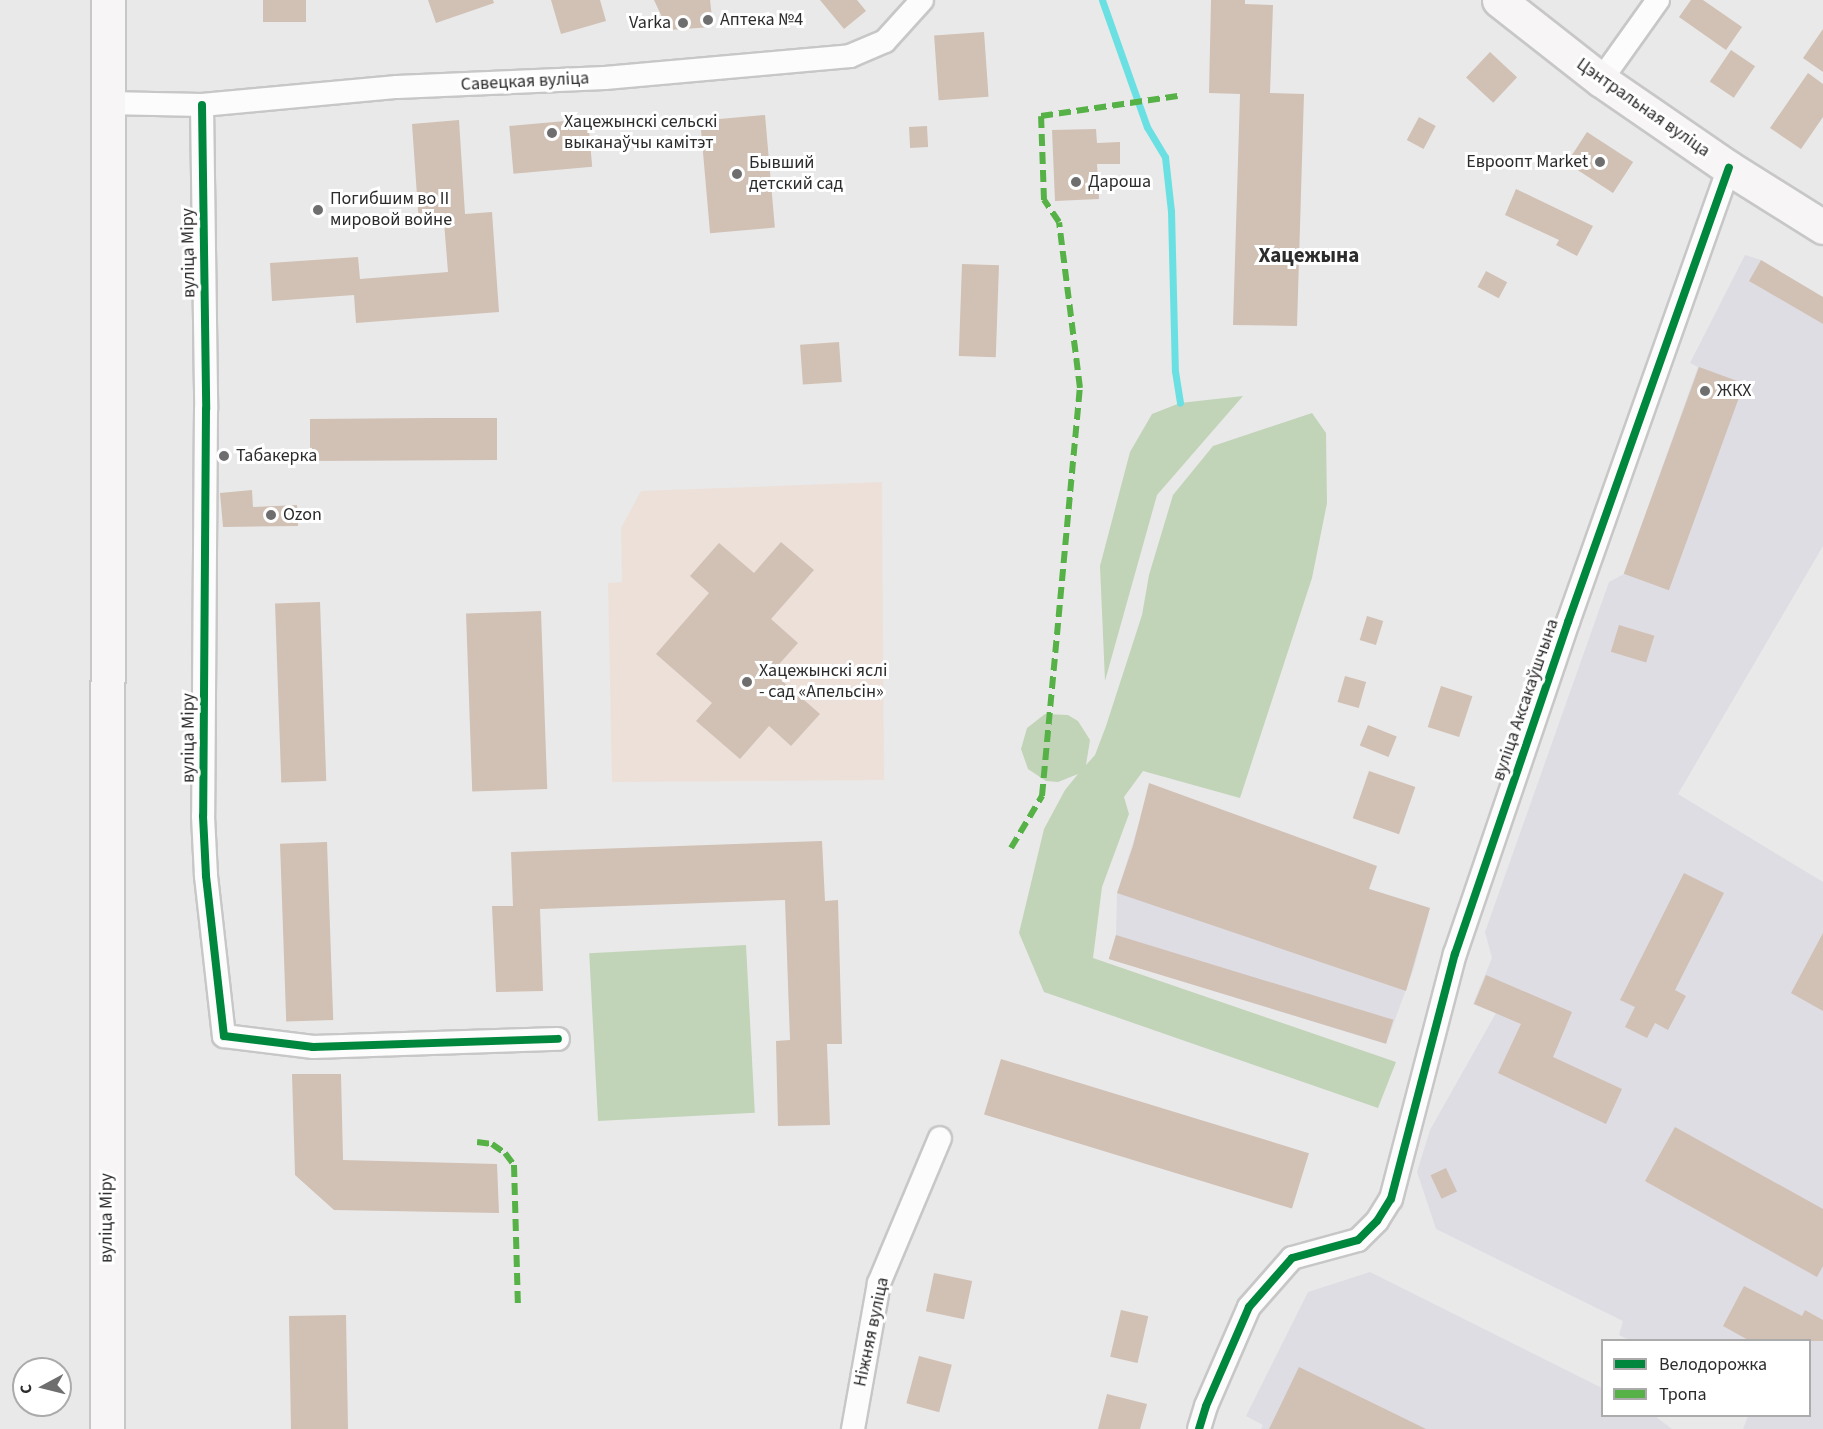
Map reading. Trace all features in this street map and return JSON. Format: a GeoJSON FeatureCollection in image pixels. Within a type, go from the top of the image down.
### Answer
{"type":"FeatureCollection","features":[{"type":"Feature","properties":{"kind":"main road","name":"вуліца Міру"},"geometry":{"type":"LineString","coordinates":[[107,1429],[108,0]]}},
{"type":"Feature","properties":{"kind":"main road","name":"Цэнтральная вуліца"},"geometry":{"type":"LineString","coordinates":[[1499,0],[1601,81],[1729,168],[1823,228]]}},
{"type":"Feature","properties":{"kind":"street","name":"Савецкая вуліца"},"geometry":{"type":"LineString","coordinates":[[107,104],[202,105],[397,87],[605,78],[850,56],[885,41],[922,0]]}},
{"type":"Feature","properties":{"kind":"street"},"geometry":{"type":"LineString","coordinates":[[1601,81],[1658,0]]}},
{"type":"Feature","properties":{"kind":"street","name":"вуліца Міру"},"geometry":{"type":"LineString","coordinates":[[202,105],[206,409],[203,816],[206,876],[224,1036],[313,1047],[558,1039]]}},
{"type":"Feature","properties":{"kind":"street","name":"вуліца Аксакаўшчына"},"geometry":{"type":"LineString","coordinates":[[1199,1429],[1206,1406],[1249,1307],[1292,1258],[1358,1240],[1377,1221],[1390,1199],[1455,954],[1568,622],[1729,168]]}},
{"type":"Feature","properties":{"kind":"street","name":"Ніжняя вуліца"},"geometry":{"type":"LineString","coordinates":[[853,1429],[879,1283],[940,1138]]}},
{"type":"Feature","properties":{"kind":"shaded area"},"geometry":{"type":"Polygon","coordinates":[[[1745,255],[1761,260],[1750,281],[1823,324],[1823,546],[1678,794],[1823,882],[1823,1429],[1743,1429],[1748,1417],[1811,1417],[1811,1339],[1627,1339],[1619,1335],[1623,1321],[1436,1229],[1417,1172],[1430,1130],[1496,1013],[1473,1004],[1492,958],[1485,932],[1609,582],[1624,574],[1698,367],[1690,363],[1745,255]]]}},
{"type":"Feature","properties":{"kind":"shaded area","name":"Хацежынскі яслі - сад «Апельсін»"},"geometry":{"type":"Polygon","coordinates":[[[882,482],[884,780],[612,782],[608,583],[622,582],[621,528],[641,491],[882,482]]]}},
{"type":"Feature","properties":{"kind":"shaded area"},"geometry":{"type":"Polygon","coordinates":[[[1141,817],[1430,908],[1414,968],[1386,1044],[1109,959],[1116,935],[1117,893],[1141,817]]]}},
{"type":"Feature","properties":{"kind":"shaded area"},"geometry":{"type":"Polygon","coordinates":[[[1370,1272],[1601,1388],[1601,1417],[1656,1417],[1672,1429],[1261,1429],[1263,1425],[1246,1416],[1308,1292],[1370,1272]]]}},
{"type":"Feature","properties":{"kind":"green space"},"geometry":{"type":"Polygon","coordinates":[[[1243,396],[1157,495],[1105,681],[1100,566],[1130,452],[1152,414],[1180,403],[1243,396]]]}},
{"type":"Feature","properties":{"kind":"green space"},"geometry":{"type":"Polygon","coordinates":[[[1312,413],[1326,433],[1327,503],[1312,578],[1240,798],[1143,771],[1124,797],[1129,814],[1102,887],[1093,958],[1396,1062],[1378,1108],[1044,992],[1019,933],[1044,829],[1065,790],[1078,774],[1058,782],[1046,781],[1028,769],[1021,749],[1027,728],[1045,714],[1068,715],[1078,721],[1090,740],[1086,765],[1095,755],[1106,726],[1142,615],[1149,575],[1173,495],[1213,446],[1312,413]]]}},
{"type":"Feature","properties":{"kind":"green space"},"geometry":{"type":"Polygon","coordinates":[[[746,945],[755,1113],[598,1121],[589,953],[746,945]]]}},
{"type":"Feature","properties":{"kind":"building"},"geometry":{"type":"Polygon","coordinates":[[[263,0],[306,0],[306,22],[263,22],[263,0]]]}},
{"type":"Feature","properties":{"kind":"building"},"geometry":{"type":"Polygon","coordinates":[[[428,0],[493,0],[494,3],[436,23],[428,0]]]}},
{"type":"Feature","properties":{"kind":"building"},"geometry":{"type":"Polygon","coordinates":[[[551,0],[600,0],[606,21],[561,34],[551,0]]]}},
{"type":"Feature","properties":{"kind":"building"},"geometry":{"type":"Polygon","coordinates":[[[654,0],[710,0],[713,27],[668,30],[654,0]]]}},
{"type":"Feature","properties":{"kind":"building"},"geometry":{"type":"Polygon","coordinates":[[[820,0],[857,0],[866,11],[844,29],[820,0]]]}},
{"type":"Feature","properties":{"kind":"building"},"geometry":{"type":"Polygon","coordinates":[[[1211,0],[1245,0],[1245,4],[1273,5],[1270,93],[1304,94],[1297,326],[1233,325],[1240,94],[1209,93],[1211,0]]]}},
{"type":"Feature","properties":{"kind":"building"},"geometry":{"type":"Polygon","coordinates":[[[1691,0],[1703,0],[1742,27],[1726,50],[1679,17],[1691,0]]]}},
{"type":"Feature","properties":{"kind":"building"},"geometry":{"type":"Polygon","coordinates":[[[1823,29],[1823,72],[1803,58],[1823,29]]]}},
{"type":"Feature","properties":{"kind":"building"},"geometry":{"type":"Polygon","coordinates":[[[984,32],[989,97],[939,100],[934,35],[984,32]]]}},
{"type":"Feature","properties":{"kind":"building"},"geometry":{"type":"Polygon","coordinates":[[[1731,50],[1755,66],[1734,98],[1710,82],[1731,50]]]}},
{"type":"Feature","properties":{"kind":"building"},"geometry":{"type":"Polygon","coordinates":[[[1490,52],[1517,77],[1493,103],[1466,78],[1490,52]]]}},
{"type":"Feature","properties":{"kind":"building"},"geometry":{"type":"Polygon","coordinates":[[[1808,73],[1823,84],[1823,117],[1801,149],[1770,128],[1808,73]]]}},
{"type":"Feature","properties":{"kind":"building","name":"Бывший детский сад"},"geometry":{"type":"Polygon","coordinates":[[[765,115],[775,228],[710,233],[700,121],[765,115]]]}},
{"type":"Feature","properties":{"kind":"building"},"geometry":{"type":"Polygon","coordinates":[[[1419,117],[1436,126],[1424,149],[1407,140],[1419,117]]]}},
{"type":"Feature","properties":{"kind":"building"},"geometry":{"type":"Polygon","coordinates":[[[588,119],[592,167],[513,174],[509,126],[588,119]]]}},
{"type":"Feature","properties":{"kind":"building"},"geometry":{"type":"Polygon","coordinates":[[[459,120],[465,214],[492,212],[499,312],[356,323],[354,295],[272,301],[270,263],[358,257],[360,279],[448,272],[444,222],[419,224],[412,124],[459,120]]]}},
{"type":"Feature","properties":{"kind":"building"},"geometry":{"type":"Polygon","coordinates":[[[927,126],[928,147],[910,148],[909,127],[927,126]]]}},
{"type":"Feature","properties":{"kind":"building","name":"Дароша"},"geometry":{"type":"Polygon","coordinates":[[[1096,129],[1097,143],[1120,142],[1120,164],[1097,164],[1099,199],[1055,201],[1052,130],[1096,129]]]}},
{"type":"Feature","properties":{"kind":"building","name":"Евроопт Market"},"geometry":{"type":"Polygon","coordinates":[[[1587,132],[1633,162],[1613,193],[1567,163],[1587,132]]]}},
{"type":"Feature","properties":{"kind":"building"},"geometry":{"type":"Polygon","coordinates":[[[1516,189],[1593,226],[1577,256],[1556,245],[1559,240],[1505,215],[1516,189]]]}},
{"type":"Feature","properties":{"kind":"building"},"geometry":{"type":"Polygon","coordinates":[[[1761,260],[1823,297],[1823,324],[1749,281],[1761,260]]]}},
{"type":"Feature","properties":{"kind":"building"},"geometry":{"type":"Polygon","coordinates":[[[962,264],[999,265],[996,357],[959,356],[962,264]]]}},
{"type":"Feature","properties":{"kind":"building"},"geometry":{"type":"Polygon","coordinates":[[[1486,271],[1507,282],[1499,298],[1478,287],[1486,271]]]}},
{"type":"Feature","properties":{"kind":"building"},"geometry":{"type":"Polygon","coordinates":[[[839,342],[842,382],[803,385],[800,345],[839,342]]]}},
{"type":"Feature","properties":{"kind":"building"},"geometry":{"type":"Polygon","coordinates":[[[1699,367],[1744,383],[1669,590],[1624,574],[1699,367]]]}},
{"type":"Feature","properties":{"kind":"building"},"geometry":{"type":"Polygon","coordinates":[[[497,418],[497,460],[310,461],[310,419],[497,418]]]}},
{"type":"Feature","properties":{"kind":"building"},"geometry":{"type":"Polygon","coordinates":[[[252,490],[253,507],[297,505],[298,526],[223,527],[220,493],[252,490]]]}},
{"type":"Feature","properties":{"kind":"building"},"geometry":{"type":"Polygon","coordinates":[[[781,542],[814,570],[771,619],[798,643],[772,672],[820,714],[791,746],[769,726],[740,759],[696,721],[712,703],[656,654],[709,593],[690,576],[719,543],[754,573],[781,542]]]}},
{"type":"Feature","properties":{"kind":"building"},"geometry":{"type":"Polygon","coordinates":[[[320,602],[326,781],[281,782],[275,604],[320,602]]]}},
{"type":"Feature","properties":{"kind":"building"},"geometry":{"type":"Polygon","coordinates":[[[541,611],[547,789],[472,792],[466,614],[541,611]]]}},
{"type":"Feature","properties":{"kind":"building"},"geometry":{"type":"Polygon","coordinates":[[[1367,616],[1383,621],[1376,645],[1360,640],[1367,616]]]}},
{"type":"Feature","properties":{"kind":"building"},"geometry":{"type":"Polygon","coordinates":[[[1619,625],[1654,636],[1646,663],[1611,652],[1619,625]]]}},
{"type":"Feature","properties":{"kind":"building"},"geometry":{"type":"Polygon","coordinates":[[[1345,676],[1366,682],[1359,708],[1338,702],[1345,676]]]}},
{"type":"Feature","properties":{"kind":"building"},"geometry":{"type":"Polygon","coordinates":[[[1441,686],[1472,696],[1459,737],[1428,727],[1441,686]]]}},
{"type":"Feature","properties":{"kind":"building"},"geometry":{"type":"Polygon","coordinates":[[[1368,725],[1397,737],[1389,757],[1360,745],[1368,725]]]}},
{"type":"Feature","properties":{"kind":"building"},"geometry":{"type":"Polygon","coordinates":[[[1369,771],[1415,787],[1399,834],[1353,818],[1369,771]]]}},
{"type":"Feature","properties":{"kind":"building"},"geometry":{"type":"Polygon","coordinates":[[[1149,783],[1377,866],[1369,889],[1430,908],[1406,991],[1117,893],[1133,846],[1149,783]]]}},
{"type":"Feature","properties":{"kind":"building"},"geometry":{"type":"Polygon","coordinates":[[[822,841],[825,901],[838,900],[842,1044],[827,1044],[830,1125],[778,1126],[776,1041],[790,1040],[785,900],[540,909],[543,991],[496,992],[492,906],[513,906],[511,852],[822,841]]]}},
{"type":"Feature","properties":{"kind":"building"},"geometry":{"type":"Polygon","coordinates":[[[327,842],[333,1020],[286,1022],[280,844],[327,842]]]}},
{"type":"Feature","properties":{"kind":"building"},"geometry":{"type":"Polygon","coordinates":[[[1684,873],[1724,893],[1675,990],[1686,996],[1668,1030],[1655,1023],[1647,1038],[1625,1027],[1635,1007],[1620,1000],[1684,873]]]}},
{"type":"Feature","properties":{"kind":"building"},"geometry":{"type":"Polygon","coordinates":[[[1823,933],[1823,1011],[1791,993],[1823,933]]]}},
{"type":"Feature","properties":{"kind":"building"},"geometry":{"type":"Polygon","coordinates":[[[1116,935],[1393,1020],[1386,1044],[1109,959],[1116,935]]]}},
{"type":"Feature","properties":{"kind":"building"},"geometry":{"type":"Polygon","coordinates":[[[1486,975],[1572,1012],[1553,1057],[1622,1089],[1606,1124],[1498,1073],[1521,1024],[1474,1004],[1486,975]]]}},
{"type":"Feature","properties":{"kind":"building"},"geometry":{"type":"Polygon","coordinates":[[[1001,1059],[1309,1153],[1292,1209],[984,1114],[1001,1059]]]}},
{"type":"Feature","properties":{"kind":"building"},"geometry":{"type":"Polygon","coordinates":[[[292,1074],[341,1074],[343,1160],[497,1164],[499,1213],[334,1210],[295,1175],[292,1074]]]}},
{"type":"Feature","properties":{"kind":"building"},"geometry":{"type":"Polygon","coordinates":[[[1675,1127],[1823,1209],[1823,1266],[1817,1277],[1645,1181],[1675,1127]]]}},
{"type":"Feature","properties":{"kind":"building"},"geometry":{"type":"Polygon","coordinates":[[[1446,1168],[1457,1192],[1442,1199],[1431,1175],[1446,1168]]]}},
{"type":"Feature","properties":{"kind":"building"},"geometry":{"type":"Polygon","coordinates":[[[934,1273],[972,1281],[964,1319],[926,1311],[934,1273]]]}},
{"type":"Feature","properties":{"kind":"building"},"geometry":{"type":"Polygon","coordinates":[[[1744,1286],[1802,1316],[1805,1310],[1823,1320],[1823,1341],[1746,1339],[1723,1326],[1744,1286]]]}},
{"type":"Feature","properties":{"kind":"building"},"geometry":{"type":"Polygon","coordinates":[[[1121,1310],[1148,1316],[1137,1363],[1110,1357],[1121,1310]]]}},
{"type":"Feature","properties":{"kind":"building"},"geometry":{"type":"Polygon","coordinates":[[[346,1315],[348,1429],[291,1429],[289,1316],[346,1315]]]}},
{"type":"Feature","properties":{"kind":"building"},"geometry":{"type":"Polygon","coordinates":[[[919,1356],[952,1365],[939,1412],[906,1403],[919,1356]]]}},
{"type":"Feature","properties":{"kind":"building"},"geometry":{"type":"Polygon","coordinates":[[[1299,1367],[1426,1429],[1269,1429],[1299,1367]]]}},
{"type":"Feature","properties":{"kind":"building"},"geometry":{"type":"Polygon","coordinates":[[[1107,1394],[1147,1404],[1140,1429],[1098,1429],[1107,1394]]]}},
{"type":"Feature","properties":{"kind":"waterway"},"geometry":{"type":"LineString","coordinates":[[1102,0],[1147,127],[1165,157],[1171,211],[1175,371],[1180,403]]}},
{"type":"Feature","properties":{"kind":"marked path"},"geometry":{"type":"LineString","coordinates":[[1011,848],[1042,796],[1080,388],[1059,222],[1044,200],[1041,116],[1178,96]]}},
{"type":"Feature","properties":{"kind":"marked path"},"geometry":{"type":"LineString","coordinates":[[477,1142],[492,1144],[505,1153],[514,1165],[518,1304]]}},
{"type":"Feature","properties":{"kind":"cycle path"},"geometry":{"type":"LineString","coordinates":[[202,105],[206,409],[203,816],[206,876],[224,1036],[313,1047],[558,1039]]}},
{"type":"Feature","properties":{"kind":"cycle path"},"geometry":{"type":"LineString","coordinates":[[1199,1429],[1206,1406],[1249,1307],[1292,1258],[1358,1240],[1377,1221],[1391,1199],[1455,954],[1568,622],[1729,168]]}},
{"type":"Feature","properties":{"kind":"place","name":"Аптека №4"},"geometry":{"type":"Point","coordinates":[708,20]}},
{"type":"Feature","properties":{"kind":"place","name":"Varka"},"geometry":{"type":"Point","coordinates":[683,23]}},
{"type":"Feature","properties":{"kind":"place","name":"Хацежынскі сельскі выканаўчы камітэт"},"geometry":{"type":"Point","coordinates":[552,133]}},
{"type":"Feature","properties":{"kind":"place","name":"Евроопт Market"},"geometry":{"type":"Point","coordinates":[1600,162]}},
{"type":"Feature","properties":{"kind":"place","name":"Бывший детский сад"},"geometry":{"type":"Point","coordinates":[737,174]}},
{"type":"Feature","properties":{"kind":"place","name":"Дароша"},"geometry":{"type":"Point","coordinates":[1076,182]}},
{"type":"Feature","properties":{"kind":"place","name":"Погибшим во II мировой войне"},"geometry":{"type":"Point","coordinates":[318,210]}},
{"type":"Feature","properties":{"kind":"place","name":"ЖКХ"},"geometry":{"type":"Point","coordinates":[1705,391]}},
{"type":"Feature","properties":{"kind":"place","name":"Табакерка"},"geometry":{"type":"Point","coordinates":[224,456]}},
{"type":"Feature","properties":{"kind":"place","name":"Ozon"},"geometry":{"type":"Point","coordinates":[271,515]}},
{"type":"Feature","properties":{"kind":"place","name":"Хацежынскі яслі - сад «Апельсін»"},"geometry":{"type":"Point","coordinates":[747,682]}},
{"type":"Feature","properties":{"kind":"district","name":"Хацежына"},"geometry":{"type":"Point","coordinates":[1309,255]}}]}
